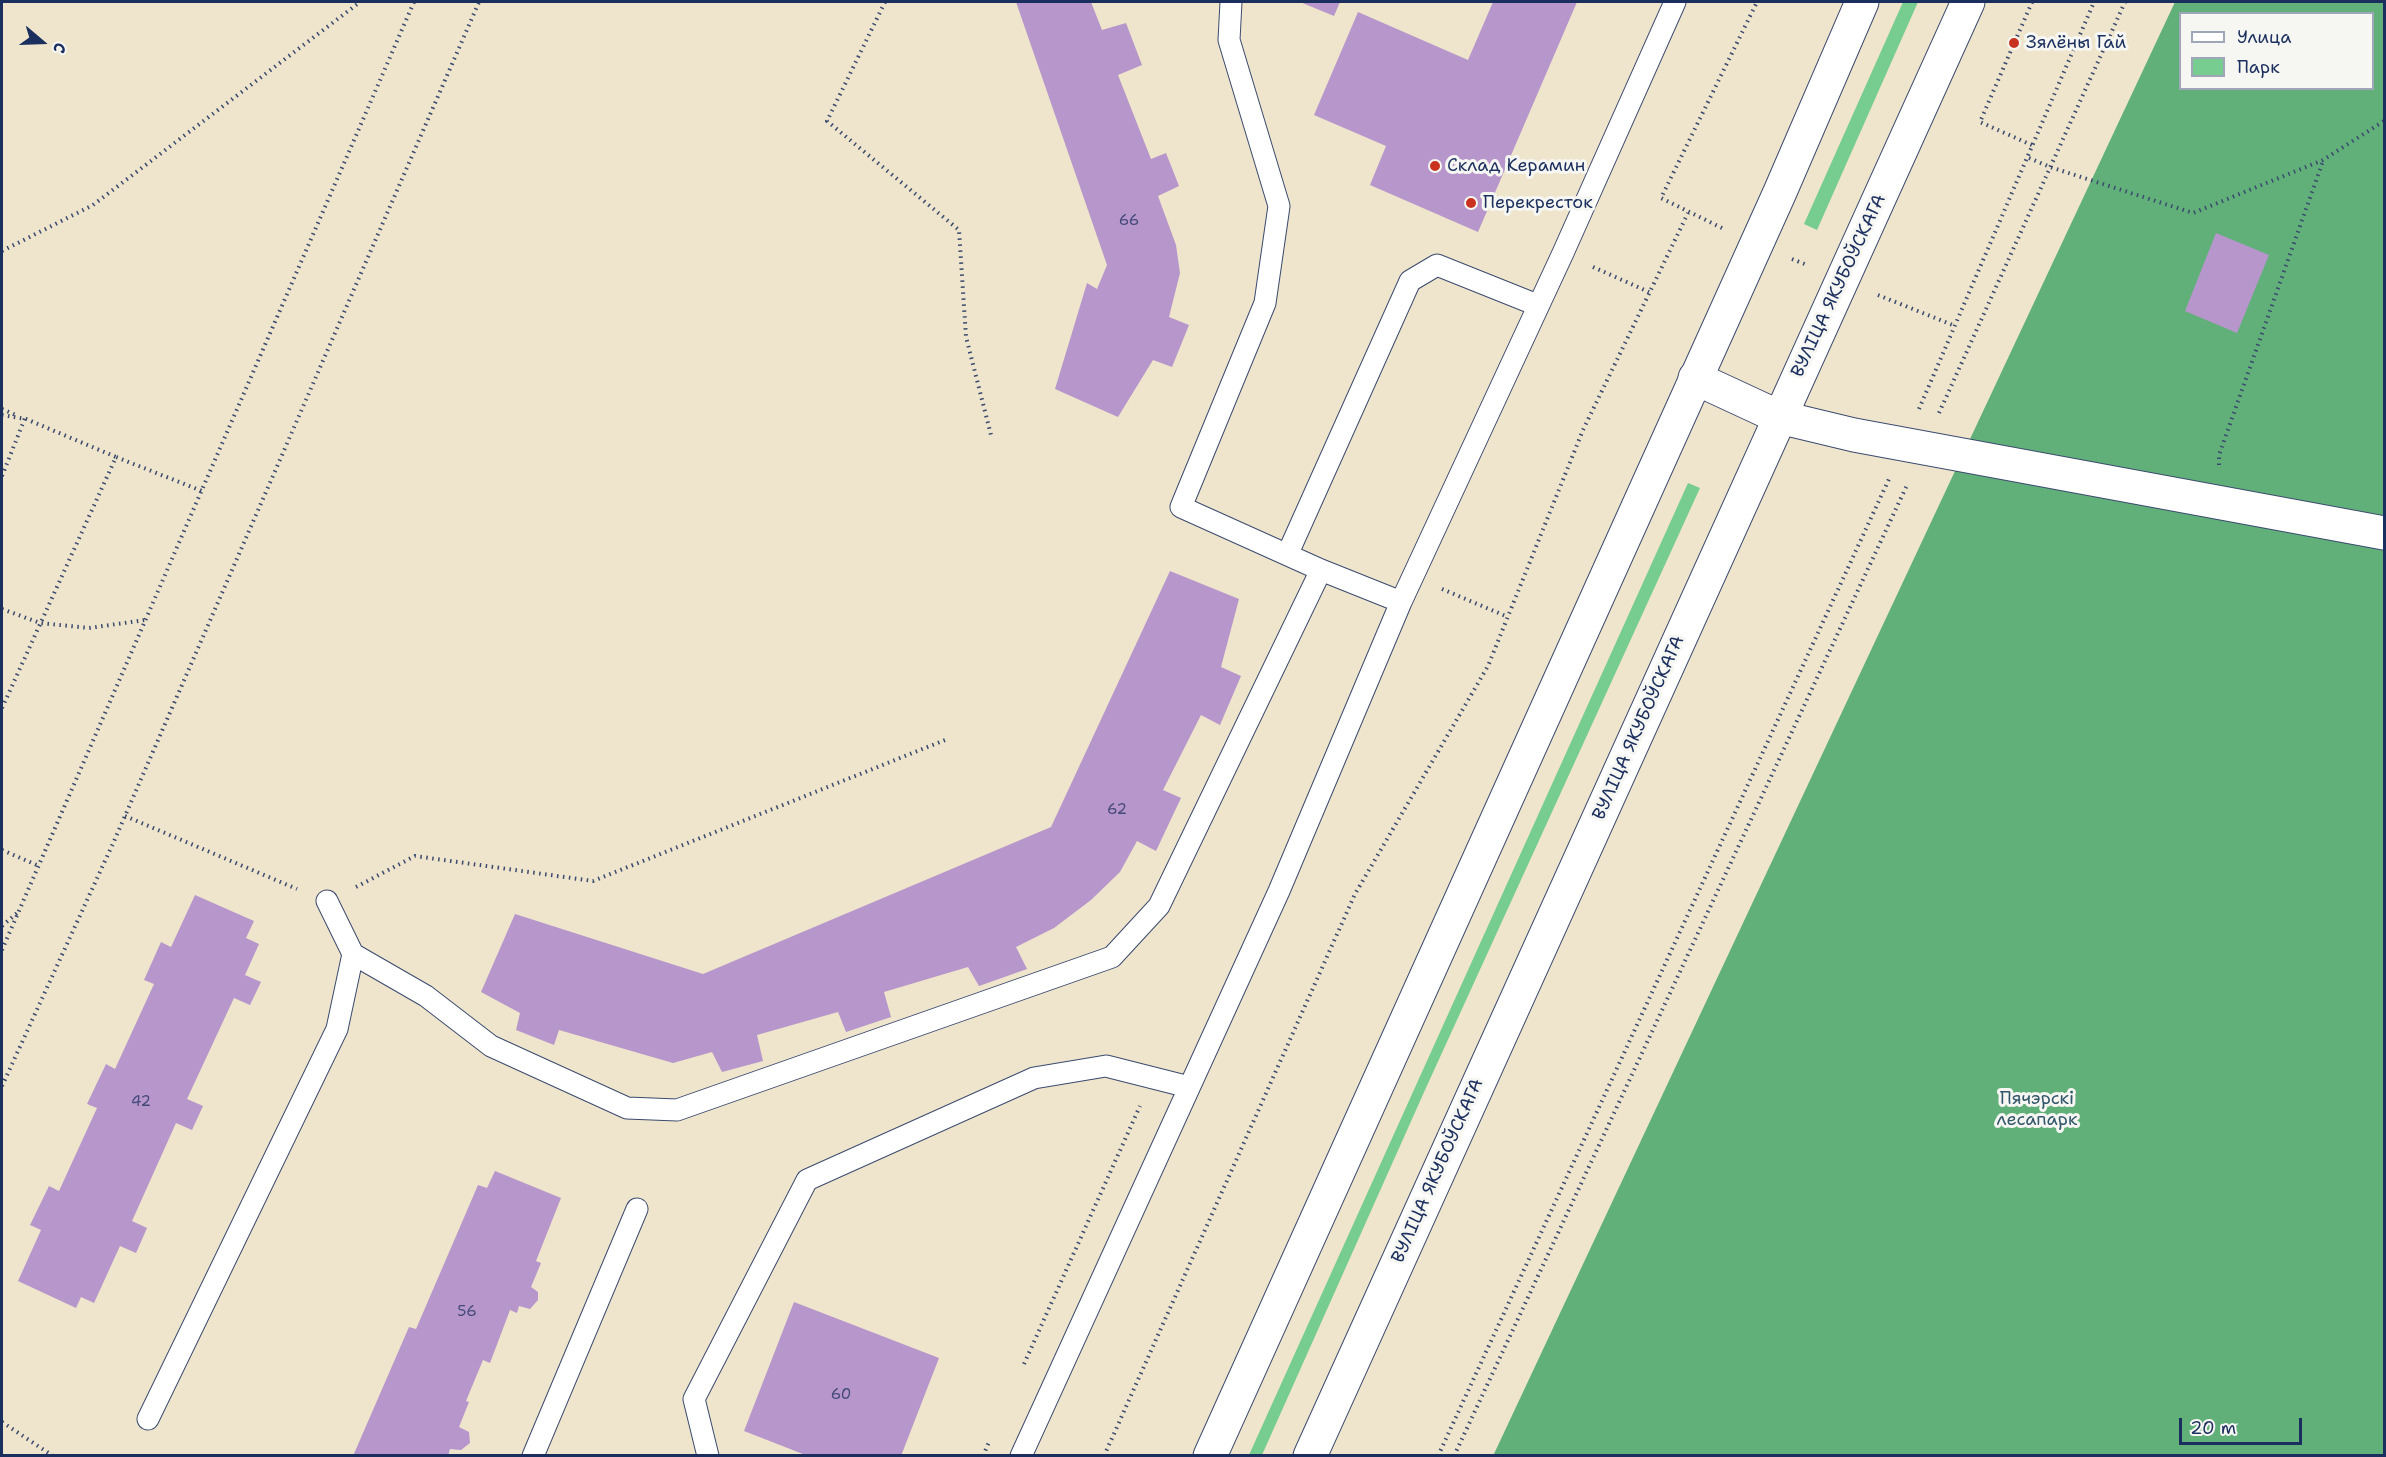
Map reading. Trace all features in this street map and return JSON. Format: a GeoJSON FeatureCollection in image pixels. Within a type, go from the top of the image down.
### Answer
{"type":"FeatureCollection","features":[{"type":"Feature","properties":{"kind":"main road"},"geometry":{"type":"LineString","coordinates":[[1210,1455],[1780,192],[1862,2]]}},
{"type":"Feature","properties":{"kind":"main road","name":"ВУЛІЦА ЯКУБОЎСКАГА"},"geometry":{"type":"LineString","coordinates":[[1310,1455],[1968,2]]}},
{"type":"Feature","properties":{"kind":"main road"},"geometry":{"type":"LineString","coordinates":[[1695,378],[1779,417],[1854,435],[2385,533]]}},
{"type":"Feature","properties":{"kind":"lane"},"geometry":{"type":"LineString","coordinates":[[1231,2],[1229,40],[1279,206],[1265,303],[1181,507],[1288,553],[1321,570],[1401,602]]}},
{"type":"Feature","properties":{"kind":"lane"},"geometry":{"type":"LineString","coordinates":[[1021,1455],[1279,891],[1401,602],[1563,253],[1675,2]]}},
{"type":"Feature","properties":{"kind":"lane"},"geometry":{"type":"LineString","coordinates":[[1288,553],[1410,281],[1437,265],[1537,305]]}},
{"type":"Feature","properties":{"kind":"lane"},"geometry":{"type":"LineString","coordinates":[[327,902],[353,954],[426,996],[491,1046],[627,1108],[677,1110],[1112,957],[1160,906],[1321,570]]}},
{"type":"Feature","properties":{"kind":"lane"},"geometry":{"type":"LineString","coordinates":[[148,1419],[337,1029],[353,954]]}},
{"type":"Feature","properties":{"kind":"lane"},"geometry":{"type":"LineString","coordinates":[[708,1455],[694,1399],[807,1180],[1034,1078],[1106,1066],[1189,1087]]}},
{"type":"Feature","properties":{"kind":"lane"},"geometry":{"type":"LineString","coordinates":[[532,1455],[637,1209]]}},
{"type":"Feature","properties":{"kind":"path"},"geometry":{"type":"LineString","coordinates":[[2,251],[93,205],[360,2]]}},
{"type":"Feature","properties":{"kind":"path"},"geometry":{"type":"LineString","coordinates":[[2,950],[414,2]]}},
{"type":"Feature","properties":{"kind":"path"},"geometry":{"type":"LineString","coordinates":[[2,1086],[125,816],[479,2]]}},
{"type":"Feature","properties":{"kind":"path"},"geometry":{"type":"LineString","coordinates":[[885,2],[827,122],[959,230],[966,337],[991,435]]}},
{"type":"Feature","properties":{"kind":"path"},"geometry":{"type":"LineString","coordinates":[[1104,1455],[1355,894],[1488,666],[1583,430],[1688,213],[1661,198],[1757,2]]}},
{"type":"Feature","properties":{"kind":"path"},"geometry":{"type":"LineString","coordinates":[[2032,2],[1980,122],[2034,146]]}},
{"type":"Feature","properties":{"kind":"path"},"geometry":{"type":"LineString","coordinates":[[1438,1455],[1865,536],[1915,445],[2029,158],[2094,2]]}},
{"type":"Feature","properties":{"kind":"path"},"geometry":{"type":"LineString","coordinates":[[1454,1455],[1915,445],[2050,167],[2125,2]]}},
{"type":"Feature","properties":{"kind":"path"},"geometry":{"type":"LineString","coordinates":[[2029,158],[2050,167],[2193,213],[2323,160],[2385,121]]}},
{"type":"Feature","properties":{"kind":"path"},"geometry":{"type":"LineString","coordinates":[[2218,501],[2219,454],[2323,160]]}},
{"type":"Feature","properties":{"kind":"path"},"geometry":{"type":"LineString","coordinates":[[1563,253],[1649,292]]}},
{"type":"Feature","properties":{"kind":"path"},"geometry":{"type":"LineString","coordinates":[[2,409],[202,491]]}},
{"type":"Feature","properties":{"kind":"path"},"geometry":{"type":"LineString","coordinates":[[2,415],[26,419]]}},
{"type":"Feature","properties":{"kind":"path"},"geometry":{"type":"LineString","coordinates":[[2,476],[26,419]]}},
{"type":"Feature","properties":{"kind":"path"},"geometry":{"type":"LineString","coordinates":[[2,708],[116,457]]}},
{"type":"Feature","properties":{"kind":"path"},"geometry":{"type":"LineString","coordinates":[[1413,577],[1508,616]]}},
{"type":"Feature","properties":{"kind":"path"},"geometry":{"type":"LineString","coordinates":[[2,609],[40,624],[89,628],[146,620]]}},
{"type":"Feature","properties":{"kind":"path"},"geometry":{"type":"LineString","coordinates":[[125,816],[327,902],[415,856],[593,881],[945,740]]}},
{"type":"Feature","properties":{"kind":"path"},"geometry":{"type":"LineString","coordinates":[[2,850],[39,866]]}},
{"type":"Feature","properties":{"kind":"path"},"geometry":{"type":"LineString","coordinates":[[2,926],[18,912]]}},
{"type":"Feature","properties":{"kind":"path"},"geometry":{"type":"LineString","coordinates":[[1022,1369],[1153,1078]]}},
{"type":"Feature","properties":{"kind":"path"},"geometry":{"type":"LineString","coordinates":[[2,1422],[53,1455]]}},
{"type":"Feature","properties":{"kind":"path"},"geometry":{"type":"LineString","coordinates":[[984,1455],[993,1434]]}},
{"type":"Feature","properties":{"kind":"green space"},"geometry":{"type":"Polygon","coordinates":[[[1903,2],[1918,2],[1817,230],[1804,224],[1903,2]]]}},
{"type":"Feature","properties":{"kind":"green space","name":"Пячэрскі лесапарк"},"geometry":{"type":"Polygon","coordinates":[[[2175,2],[2384,2],[2384,1455],[1493,1456],[2175,2]]]}},
{"type":"Feature","properties":{"kind":"green space"},"geometry":{"type":"Polygon","coordinates":[[[1688,483],[1700,488],[1425,1090],[1262,1455],[1249,1455],[1688,483]]]}},
{"type":"Feature","properties":{"kind":"building"},"geometry":{"type":"Polygon","coordinates":[[[1016,2],[1091,2],[1102,30],[1126,23],[1142,65],[1118,75],[1151,159],[1166,153],[1179,186],[1158,196],[1176,245],[1180,273],[1169,317],[1189,325],[1172,367],[1153,360],[1118,417],[1055,389],[1087,283],[1097,289],[1107,265],[1016,2]]]}},
{"type":"Feature","properties":{"kind":"building"},"geometry":{"type":"Polygon","coordinates":[[[1300,2],[1340,2],[1334,16],[1300,2]]]}},
{"type":"Feature","properties":{"kind":"building"},"geometry":{"type":"Polygon","coordinates":[[[1493,2],[1577,2],[1478,232],[1370,185],[1386,146],[1314,115],[1358,12],[1468,60],[1493,2]]]}},
{"type":"Feature","properties":{"kind":"building"},"geometry":{"type":"Polygon","coordinates":[[[2216,233],[2269,255],[2237,333],[2185,311],[2216,233]]]}},
{"type":"Feature","properties":{"kind":"building"},"geometry":{"type":"Polygon","coordinates":[[[1170,571],[1239,599],[1221,667],[1241,676],[1220,725],[1201,715],[1163,790],[1181,798],[1156,851],[1137,841],[1120,872],[1091,900],[1054,928],[1016,947],[1027,969],[979,986],[968,967],[884,992],[891,1017],[846,1032],[838,1012],[757,1035],[763,1061],[722,1072],[712,1052],[673,1063],[559,1030],[554,1045],[516,1030],[520,1013],[481,992],[515,914],[703,974],[1051,827],[1170,571]]]}},
{"type":"Feature","properties":{"kind":"building"},"geometry":{"type":"Polygon","coordinates":[[[195,895],[254,921],[246,938],[259,944],[245,975],[261,982],[250,1005],[234,998],[187,1099],[203,1106],[192,1130],[176,1123],[132,1221],[147,1228],[136,1253],[120,1246],[94,1303],[81,1297],[76,1308],[18,1281],[41,1230],[30,1225],[49,1186],[59,1191],[97,1108],[87,1104],[106,1064],[115,1069],[154,984],[144,980],[161,942],[171,947],[195,895]]]}},
{"type":"Feature","properties":{"kind":"building"},"geometry":{"type":"Polygon","coordinates":[[[495,1171],[561,1198],[536,1261],[541,1263],[531,1287],[538,1292],[538,1300],[530,1309],[519,1306],[517,1313],[510,1310],[490,1363],[483,1360],[466,1401],[469,1402],[459,1427],[469,1432],[470,1443],[461,1450],[450,1449],[448,1456],[353,1456],[409,1327],[416,1329],[478,1185],[487,1188],[495,1171]]]}},
{"type":"Feature","properties":{"kind":"building"},"geometry":{"type":"Polygon","coordinates":[[[794,1302],[939,1358],[901,1456],[808,1456],[744,1431],[794,1302]]]}},
{"type":"Feature","properties":{"kind":"place","name":"Зялёны Гай"},"geometry":{"type":"Point","coordinates":[2014,43]}},
{"type":"Feature","properties":{"kind":"place","name":"Склад Керамин"},"geometry":{"type":"Point","coordinates":[1435,166]}},
{"type":"Feature","properties":{"kind":"place","name":"Перекресток"},"geometry":{"type":"Point","coordinates":[1471,203]}}]}
